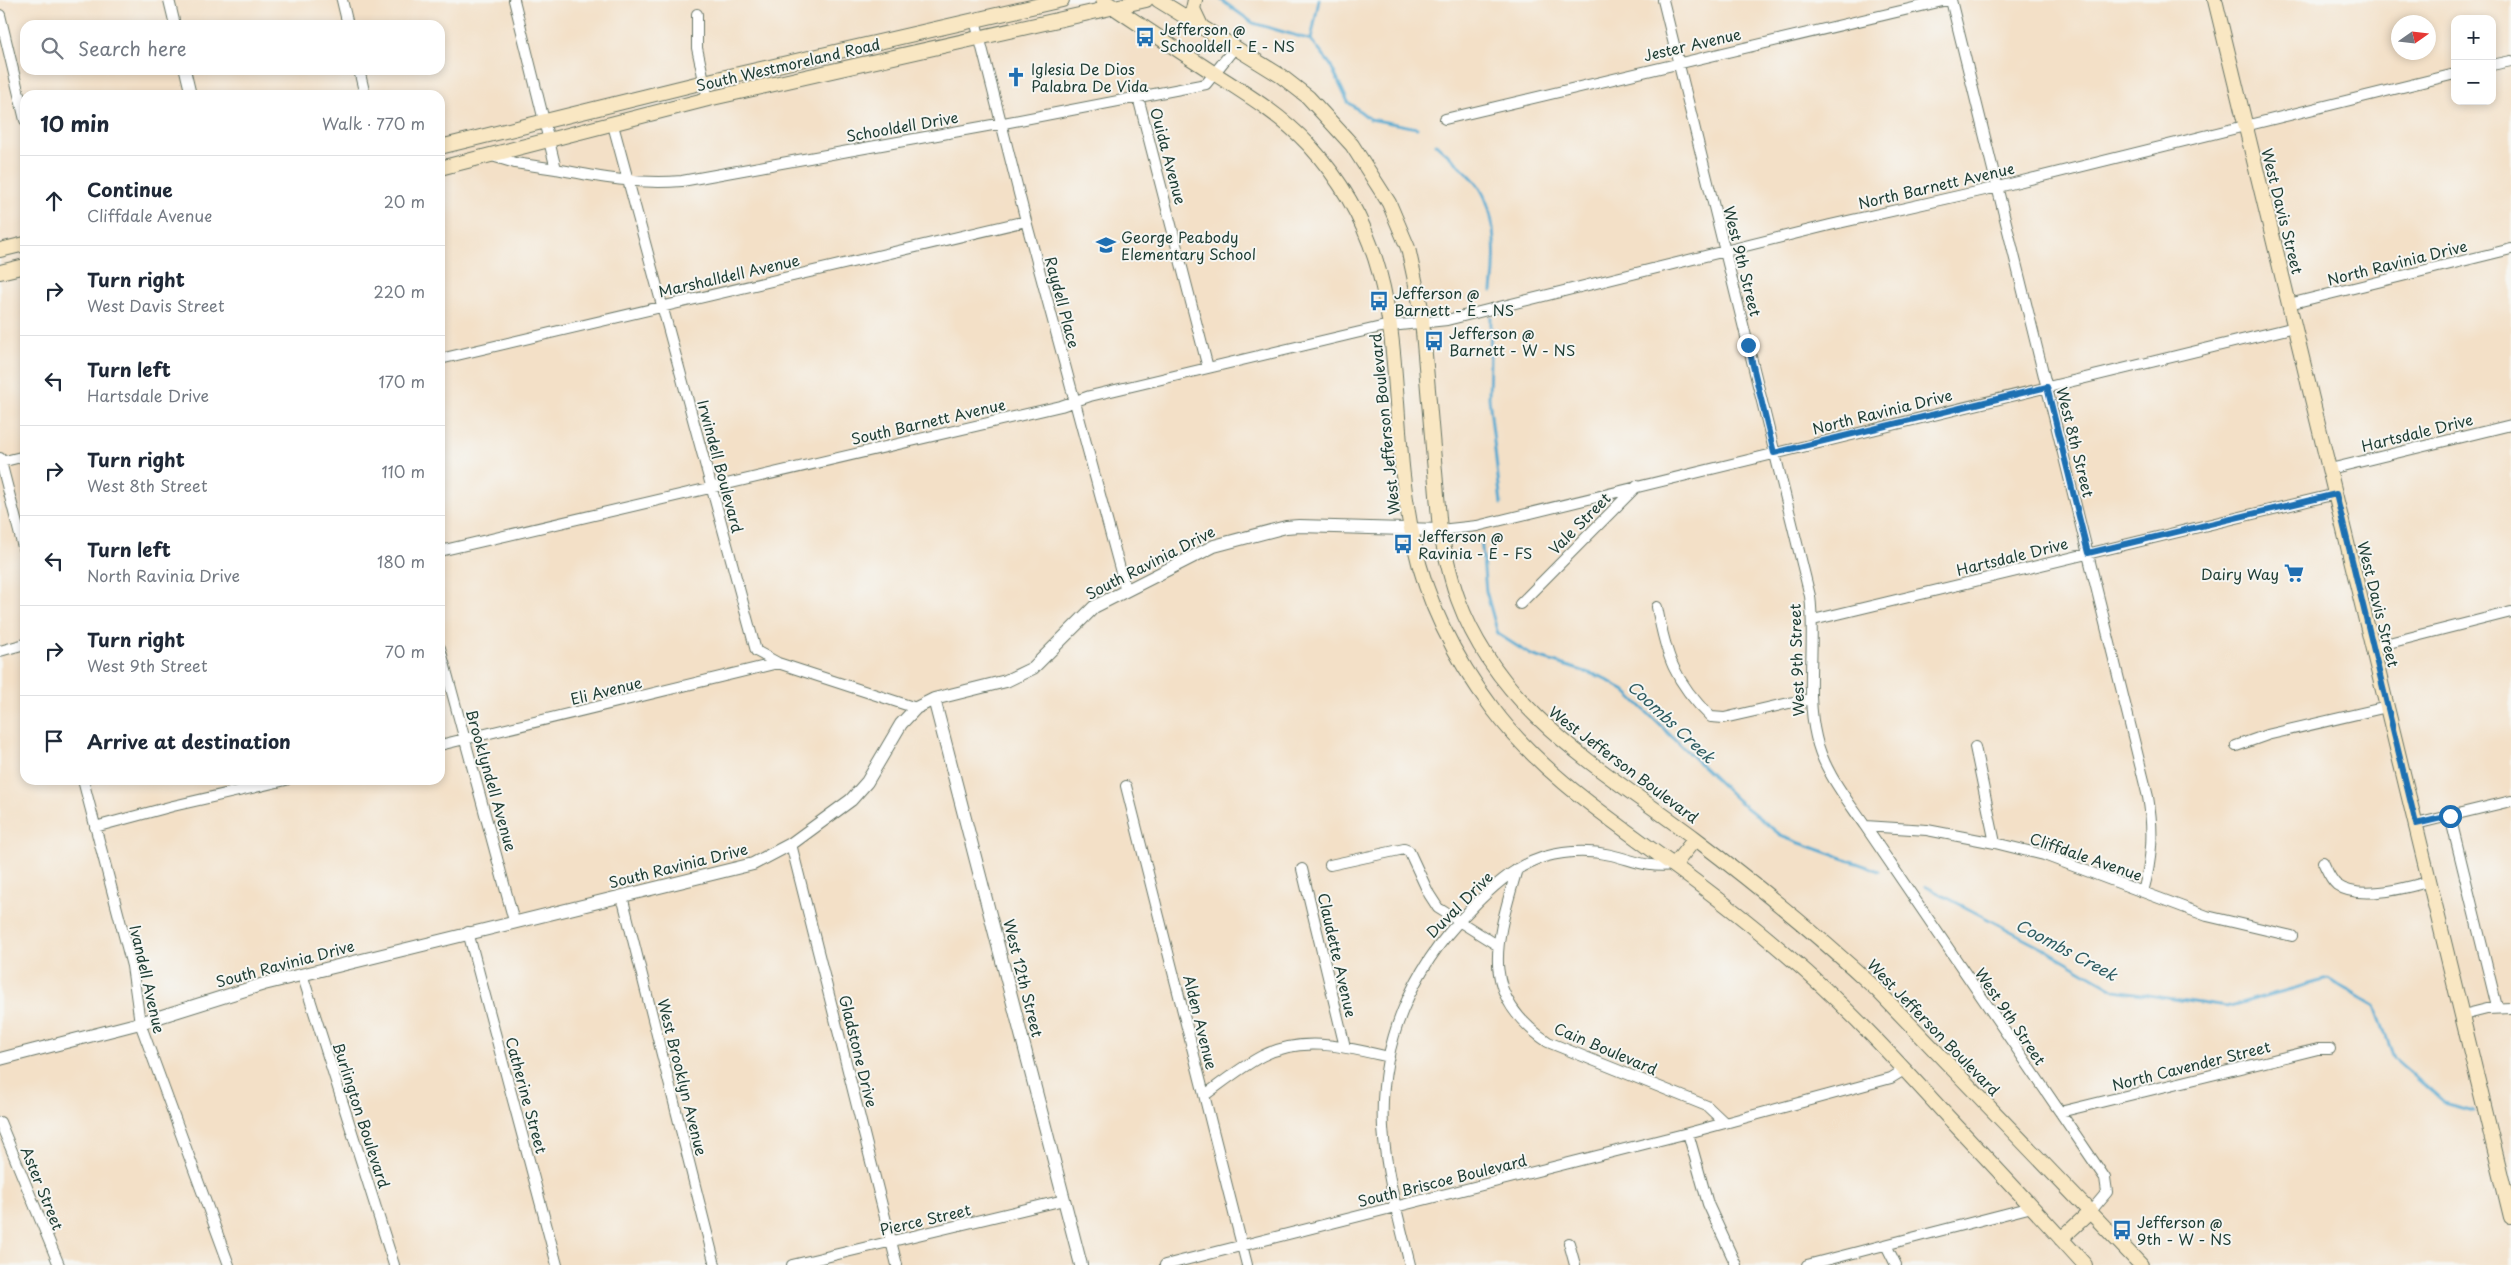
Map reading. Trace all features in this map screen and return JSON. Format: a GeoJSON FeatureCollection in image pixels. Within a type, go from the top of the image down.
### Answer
{"type":"FeatureCollection","features":[{"type":"Feature","properties":{"kind":"main road","name":"South Westmoreland Road"},"geometry":{"type":"LineString","coordinates":[[445,146],[704,82],[975,20],[1039,3],[1062,0]]}},
{"type":"Feature","properties":{"kind":"main road","name":"South Westmoreland Road"},"geometry":{"type":"LineString","coordinates":[[445,167],[549,142],[708,99],[979,37],[1108,3],[1146,0]]}},
{"type":"Feature","properties":{"kind":"main road","name":"West Jefferson Boulevard"},"geometry":{"type":"LineString","coordinates":[[1158,0],[1202,28],[1236,46],[1281,76],[1308,97],[1346,136],[1369,168],[1389,203],[1408,248],[1423,324],[1440,530],[1459,600],[1487,656],[1513,693],[1555,735],[1781,905],[1876,989],[2141,1265]]}},
{"type":"Feature","properties":{"kind":"main road"},"geometry":{"type":"LineString","coordinates":[[1195,0],[1194,10],[1202,28]]}},
{"type":"Feature","properties":{"kind":"main road","name":"West Davis Street"},"geometry":{"type":"LineString","coordinates":[[2215,0],[2511,1217]]}},
{"type":"Feature","properties":{"kind":"main road","name":"West Jefferson Boulevard"},"geometry":{"type":"LineString","coordinates":[[1108,3],[1247,94],[1295,132],[1332,174],[1350,200],[1375,255],[1385,288],[1391,326],[1411,528],[1422,572],[1434,608],[1457,654],[1492,708],[1533,756],[1566,785],[1674,865],[1792,959],[1860,1024],[2085,1265]]}},
{"type":"Feature","properties":{"kind":"main road"},"geometry":{"type":"LineString","coordinates":[[0,250],[20,245]]}},
{"type":"Feature","properties":{"kind":"main road"},"geometry":{"type":"LineString","coordinates":[[0,272],[20,267]]}},
{"type":"Feature","properties":{"kind":"main road"},"geometry":{"type":"LineString","coordinates":[[1674,865],[1695,839]]}},
{"type":"Feature","properties":{"kind":"main road"},"geometry":{"type":"LineString","coordinates":[[2061,1239],[2091,1211]]}},
{"type":"Feature","properties":{"kind":"street"},"geometry":{"type":"LineString","coordinates":[[169,0],[174,20]]}},
{"type":"Feature","properties":{"kind":"street"},"geometry":{"type":"LineString","coordinates":[[342,0],[347,20]]}},
{"type":"Feature","properties":{"kind":"street"},"geometry":{"type":"LineString","coordinates":[[514,0],[556,169]]}},
{"type":"Feature","properties":{"kind":"street","name":"West 9th Street"},"geometry":{"type":"LineString","coordinates":[[1663,0],[1810,596],[1813,620],[1812,698],[1816,737],[1822,755],[1834,780],[2108,1184],[2107,1192],[2091,1211]]}},
{"type":"Feature","properties":{"kind":"street","name":"Jester Avenue"},"geometry":{"type":"LineString","coordinates":[[1445,119],[1678,62],[1946,0]]}},
{"type":"Feature","properties":{"kind":"street","name":"West 8th Street"},"geometry":{"type":"LineString","coordinates":[[1951,0],[2151,816],[2151,864],[2143,892]]}},
{"type":"Feature","properties":{"kind":"street"},"geometry":{"type":"LineString","coordinates":[[697,14],[697,48],[708,99]]}},
{"type":"Feature","properties":{"kind":"street"},"geometry":{"type":"LineString","coordinates":[[0,15],[20,99]]}},
{"type":"Feature","properties":{"kind":"street","name":"Raydell Place"},"geometry":{"type":"LineString","coordinates":[[975,20],[1026,221],[1126,591]]}},
{"type":"Feature","properties":{"kind":"street","name":"Schooldell Drive"},"geometry":{"type":"LineString","coordinates":[[492,156],[515,163],[628,182],[656,183],[682,180],[1001,124],[1206,84],[1236,46]]}},
{"type":"Feature","properties":{"kind":"street"},"geometry":{"type":"LineString","coordinates":[[2496,64],[2511,60]]}},
{"type":"Feature","properties":{"kind":"street"},"geometry":{"type":"LineString","coordinates":[[186,75],[190,90]]}},
{"type":"Feature","properties":{"kind":"street"},"geometry":{"type":"LineString","coordinates":[[360,75],[364,90]]}},
{"type":"Feature","properties":{"kind":"street","name":"North Barnett Avenue"},"geometry":{"type":"LineString","coordinates":[[1423,324],[1998,187],[2451,75]]}},
{"type":"Feature","properties":{"kind":"street","name":"Ouida Avenue"},"geometry":{"type":"LineString","coordinates":[[1138,97],[1208,368]]}},
{"type":"Feature","properties":{"kind":"street","name":"Irwindell Boulevard"},"geometry":{"type":"LineString","coordinates":[[613,125],[753,643],[761,655],[778,663],[916,708]]}},
{"type":"Feature","properties":{"kind":"street","name":"Marshalldell Avenue"},"geometry":{"type":"LineString","coordinates":[[445,358],[1026,221]]}},
{"type":"Feature","properties":{"kind":"street","name":"North Ravinia Drive"},"geometry":{"type":"LineString","coordinates":[[2289,304],[2511,249]]}},
{"type":"Feature","properties":{"kind":"street","name":"South Barnett Avenue"},"geometry":{"type":"LineString","coordinates":[[445,550],[1208,368],[1391,326],[1423,324]]}},
{"type":"Feature","properties":{"kind":"street","name":"North Ravinia Drive"},"geometry":{"type":"LineString","coordinates":[[1477,526],[1638,485],[2295,327]]}},
{"type":"Feature","properties":{"kind":"street","name":"Hartsdale Drive"},"geometry":{"type":"LineString","coordinates":[[2330,469],[2511,424]]}},
{"type":"Feature","properties":{"kind":"street"},"geometry":{"type":"LineString","coordinates":[[20,457],[1,460],[20,535]]}},
{"type":"Feature","properties":{"kind":"street","name":"Vale Street"},"geometry":{"type":"LineString","coordinates":[[1520,604],[1638,485]]}},
{"type":"Feature","properties":{"kind":"street","name":"Hartsdale Drive"},"geometry":{"type":"LineString","coordinates":[[1813,620],[2336,494]]}},
{"type":"Feature","properties":{"kind":"street","name":"South Ravinia Drive"},"geometry":{"type":"LineString","coordinates":[[0,1059],[140,1023],[219,997],[302,974],[753,864],[791,844],[855,796],[867,782],[901,724],[916,708],[934,699],[1006,681],[1033,668],[1081,617],[1101,602],[1222,543],[1286,527],[1440,530],[1477,526]]}},
{"type":"Feature","properties":{"kind":"street"},"geometry":{"type":"LineString","coordinates":[[1657,606],[1663,642],[1671,665],[1684,686],[1710,717],[1724,718],[1812,698]]}},
{"type":"Feature","properties":{"kind":"street"},"geometry":{"type":"LineString","coordinates":[[2373,647],[2511,612]]}},
{"type":"Feature","properties":{"kind":"street"},"geometry":{"type":"LineString","coordinates":[[0,651],[20,645]]}},
{"type":"Feature","properties":{"kind":"street","name":"Eli Avenue"},"geometry":{"type":"LineString","coordinates":[[445,744],[778,663]]}},
{"type":"Feature","properties":{"kind":"street","name":"Brooklyndell Avenue"},"geometry":{"type":"LineString","coordinates":[[445,667],[464,740],[493,836],[514,921]]}},
{"type":"Feature","properties":{"kind":"street","name":"West 12th Street"},"geometry":{"type":"LineString","coordinates":[[934,699],[1081,1265]]}},
{"type":"Feature","properties":{"kind":"street"},"geometry":{"type":"LineString","coordinates":[[2236,746],[2267,735],[2387,707]]}},
{"type":"Feature","properties":{"kind":"street"},"geometry":{"type":"LineString","coordinates":[[1975,747],[1995,843]]}},
{"type":"Feature","properties":{"kind":"street","name":"Ivandell Avenue"},"geometry":{"type":"LineString","coordinates":[[84,785],[132,966],[140,1023],[229,1265]]}},
{"type":"Feature","properties":{"kind":"street"},"geometry":{"type":"LineString","coordinates":[[95,827],[173,806],[264,785]]}},
{"type":"Feature","properties":{"kind":"street","name":"Alden Avenue"},"geometry":{"type":"LineString","coordinates":[[1126,786],[1247,1265]]}},
{"type":"Feature","properties":{"kind":"street"},"geometry":{"type":"LineString","coordinates":[[2416,824],[2511,801]]}},
{"type":"Feature","properties":{"kind":"street"},"geometry":{"type":"LineString","coordinates":[[2450,816],[2497,1008]]}},
{"type":"Feature","properties":{"kind":"street","name":"Cliffdale Avenue"},"geometry":{"type":"LineString","coordinates":[[1865,826],[1927,830],[2044,855],[2208,916],[2292,936]]}},
{"type":"Feature","properties":{"kind":"street","name":"Gladstone Drive"},"geometry":{"type":"LineString","coordinates":[[791,844],[897,1265]]}},
{"type":"Feature","properties":{"kind":"street"},"geometry":{"type":"LineString","coordinates":[[1330,865],[1404,849],[1409,851],[1429,894],[1438,908],[1497,946]]}},
{"type":"Feature","properties":{"kind":"street","name":"Duval Drive"},"geometry":{"type":"LineString","coordinates":[[1410,1265],[1395,1207],[1383,1126],[1384,1089],[1388,1057],[1403,1006],[1417,977],[1438,943],[1487,892],[1517,869],[1542,858],[1566,852],[1590,852],[1611,855],[1655,868],[1674,865]]}},
{"type":"Feature","properties":{"kind":"street"},"geometry":{"type":"LineString","coordinates":[[2324,862],[2328,874],[2338,885],[2347,889],[2383,892],[2430,881]]}},
{"type":"Feature","properties":{"kind":"street","name":"Claudette Avenue"},"geometry":{"type":"LineString","coordinates":[[1302,869],[1345,1047]]}},
{"type":"Feature","properties":{"kind":"street","name":"Cain Boulevard"},"geometry":{"type":"LineString","coordinates":[[1517,869],[1497,946],[1498,977],[1512,1009],[1530,1030],[1548,1042],[1706,1106],[1726,1123]]}},
{"type":"Feature","properties":{"kind":"street","name":"West Brooklyn Avenue"},"geometry":{"type":"LineString","coordinates":[[622,896],[715,1265]]}},
{"type":"Feature","properties":{"kind":"street","name":"Catherine Street"},"geometry":{"type":"LineString","coordinates":[[468,932],[557,1265]]}},
{"type":"Feature","properties":{"kind":"street","name":"Burlington Boulevard"},"geometry":{"type":"LineString","coordinates":[[302,974],[394,1265]]}},
{"type":"Feature","properties":{"kind":"street"},"geometry":{"type":"LineString","coordinates":[[2463,1015],[2497,1008],[2511,1008]]}},
{"type":"Feature","properties":{"kind":"street"},"geometry":{"type":"LineString","coordinates":[[1205,1095],[1248,1064],[1278,1050],[1311,1044],[1345,1047],[1388,1057]]}},
{"type":"Feature","properties":{"kind":"street","name":"North Cavender Street"},"geometry":{"type":"LineString","coordinates":[[2060,1112],[2318,1049],[2330,1049]]}},
{"type":"Feature","properties":{"kind":"street","name":"South Briscoe Boulevard"},"geometry":{"type":"LineString","coordinates":[[1166,1265],[1726,1123],[1892,1078],[1904,1070]]}},
{"type":"Feature","properties":{"kind":"street","name":"Aster Street"},"geometry":{"type":"LineString","coordinates":[[0,1122],[59,1265]]}},
{"type":"Feature","properties":{"kind":"street"},"geometry":{"type":"LineString","coordinates":[[1688,1133],[1708,1204],[1736,1265]]}},
{"type":"Feature","properties":{"kind":"street","name":"Pierce Street"},"geometry":{"type":"LineString","coordinates":[[792,1265],[892,1243],[1064,1200]]}},
{"type":"Feature","properties":{"kind":"street"},"geometry":{"type":"LineString","coordinates":[[1807,1265],[2032,1207]]}},
{"type":"Feature","properties":{"kind":"street"},"geometry":{"type":"LineString","coordinates":[[1569,1243],[1575,1265]]}},
{"type":"Feature","properties":{"kind":"street"},"geometry":{"type":"LineString","coordinates":[[1886,1245],[1896,1265]]}},
{"type":"Feature","properties":{"kind":"waterway","name":"Coombs Creek"},"geometry":{"type":"LineString","coordinates":[[1221,0],[1253,23],[1311,40],[1330,64],[1348,102],[1370,119],[1417,128]]}},
{"type":"Feature","properties":{"kind":"waterway"},"geometry":{"type":"LineString","coordinates":[[1311,40],[1319,0]]}},
{"type":"Feature","properties":{"kind":"waterway","name":"Coombs Creek"},"geometry":{"type":"LineString","coordinates":[[1436,144],[1472,177],[1486,199],[1490,211],[1494,238],[1492,291]]}},
{"type":"Feature","properties":{"kind":"waterway","name":"Coombs Creek"},"geometry":{"type":"LineString","coordinates":[[1491,317],[1489,398],[1501,504]]}},
{"type":"Feature","properties":{"kind":"waterway","name":"Coombs Creek"},"geometry":{"type":"LineString","coordinates":[[1481,538],[1486,591],[1498,634],[1531,655],[1602,677],[1625,691],[1737,800],[1783,837],[1879,871]]}},
{"type":"Feature","properties":{"kind":"waterway","name":"Coombs Creek"},"geometry":{"type":"LineString","coordinates":[[1925,886],[2043,948],[2115,990],[2226,1007],[2328,979],[2375,1006],[2394,1058],[2443,1102],[2473,1110]]}},
{"type":"Feature","properties":{"kind":"place","name":"Jefferson @ Schooldell - E - NS"},"geometry":{"type":"Point","coordinates":[1145,37]}},
{"type":"Feature","properties":{"kind":"place","name":"Iglesia De Dios Palabra De Vida"},"geometry":{"type":"Point","coordinates":[1016,77]}},
{"type":"Feature","properties":{"kind":"place","name":"George Peabody Elementary School"},"geometry":{"type":"Point","coordinates":[1106,245]}},
{"type":"Feature","properties":{"kind":"place","name":"Jefferson @ Barnett - E - NS"},"geometry":{"type":"Point","coordinates":[1379,301]}},
{"type":"Feature","properties":{"kind":"place","name":"Jefferson @ Barnett - W - NS"},"geometry":{"type":"Point","coordinates":[1434,341]}},
{"type":"Feature","properties":{"kind":"place","name":"Jefferson @ Ravinia - E - FS"},"geometry":{"type":"Point","coordinates":[1403,544]}},
{"type":"Feature","properties":{"kind":"place","name":"Dairy Way"},"geometry":{"type":"Point","coordinates":[2294,573]}},
{"type":"Feature","properties":{"kind":"place","name":"Jefferson @ 9th - W - NS"},"geometry":{"type":"Point","coordinates":[2122,1230]}},
{"type":"Feature","properties":{"kind":"route"},"geometry":{"type":"LineString","coordinates":[[1748,345],[1774,453],[2047,387],[2088,553],[2336,494],[2416,824],[2450,816]]}}]}
